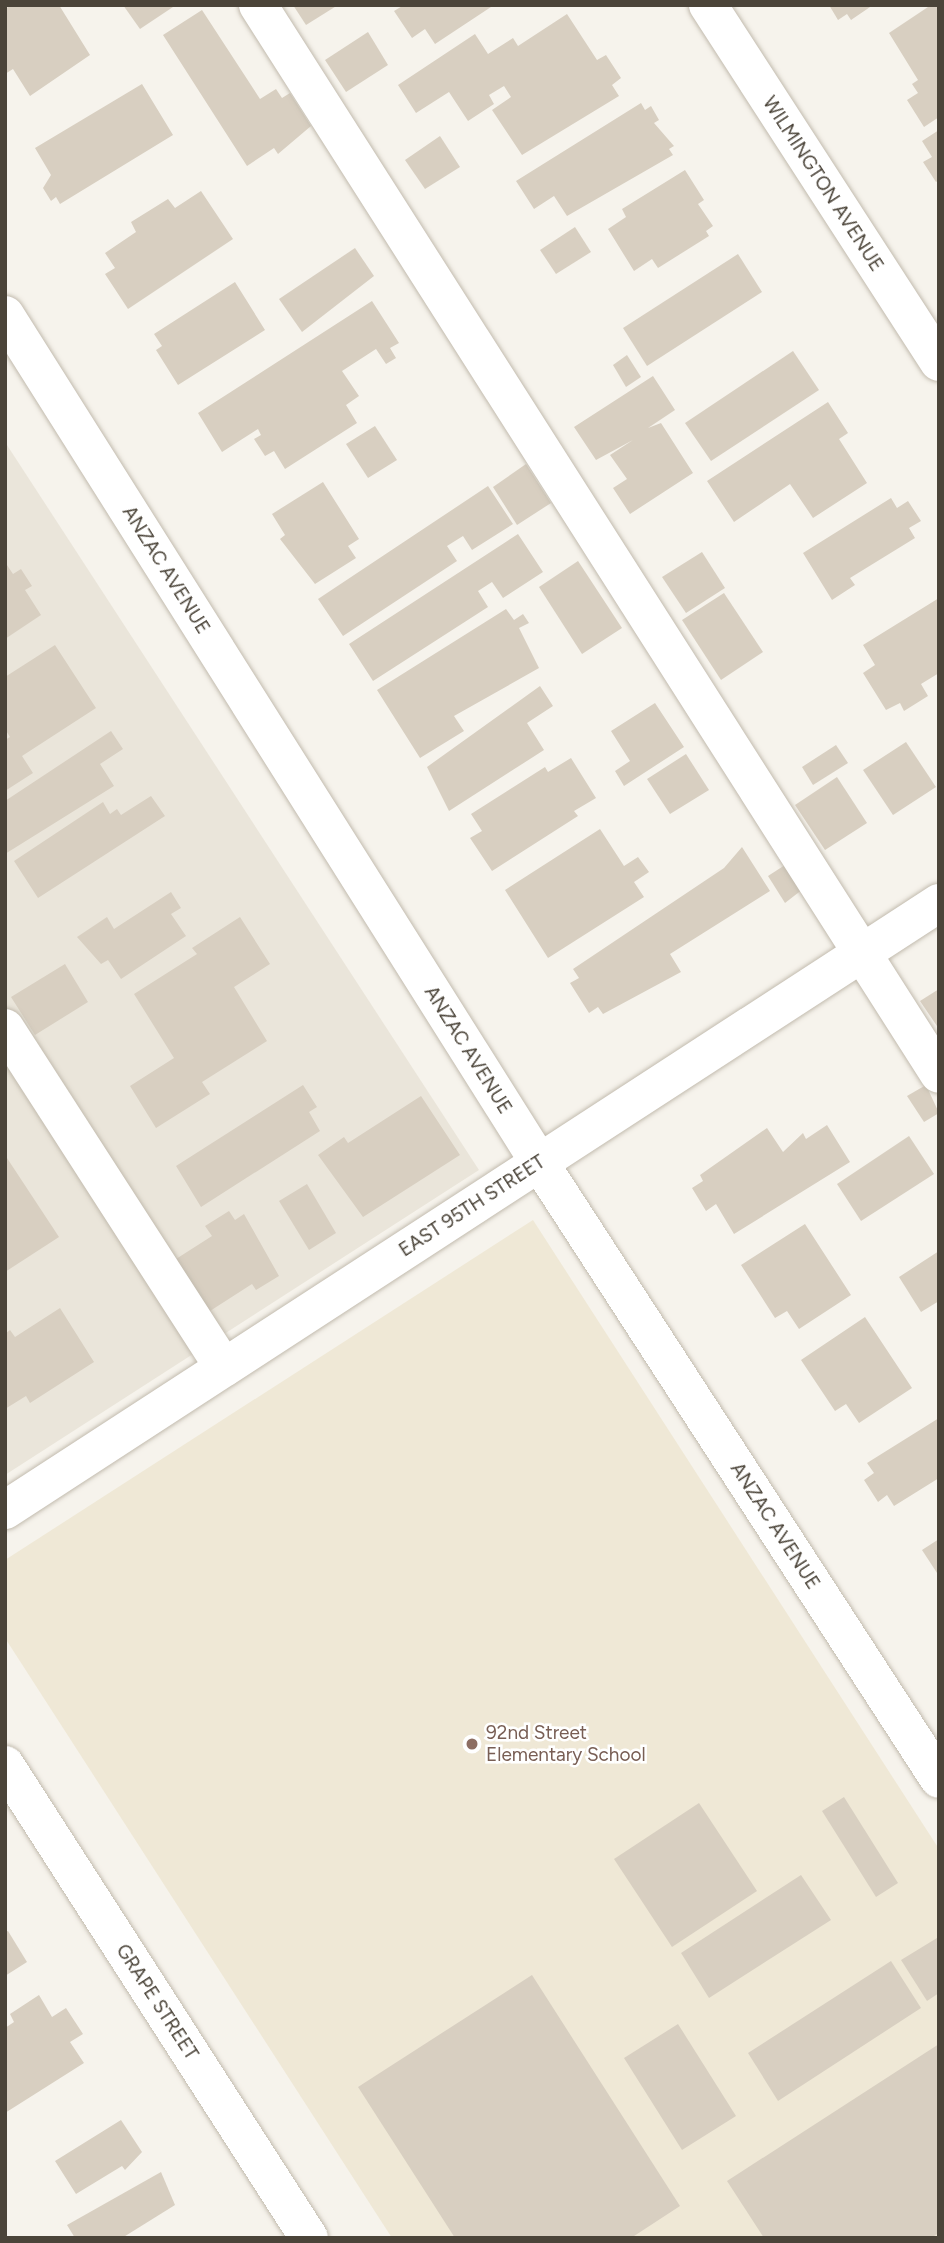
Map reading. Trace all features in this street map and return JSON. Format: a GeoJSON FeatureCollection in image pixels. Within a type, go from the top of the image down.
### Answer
{"type":"FeatureCollection","features":[{"type":"Feature","properties":{"kind":"street"},"geometry":{"type":"LineString","coordinates":[[258,5],[939,1074]]}},
{"type":"Feature","properties":{"kind":"street","name":"WILMINGTON AVENUE"},"geometry":{"type":"LineString","coordinates":[[708,5],[939,362]]}},
{"type":"Feature","properties":{"kind":"street","name":"ANZAC AVENUE"},"geometry":{"type":"LineString","coordinates":[[5,315],[539,1162],[939,1779]]}},
{"type":"Feature","properties":{"kind":"street","name":"EAST 95TH STREET"},"geometry":{"type":"LineString","coordinates":[[5,1510],[939,902]]}},
{"type":"Feature","properties":{"kind":"street"},"geometry":{"type":"LineString","coordinates":[[5,1028],[223,1368]]}},
{"type":"Feature","properties":{"kind":"street","name":"GRAPE STREET"},"geometry":{"type":"LineString","coordinates":[[5,1765],[309,2238]]}},
{"type":"Feature","properties":{"kind":"shaded area"},"geometry":{"type":"Polygon","coordinates":[[[5,442],[479,1170],[5,1475],[5,442]]]}},
{"type":"Feature","properties":{"kind":"shaded area","name":"92nd Street Elementary School"},"geometry":{"type":"Polygon","coordinates":[[[533,1220],[939,1849],[939,2238],[392,2238],[5,1638],[5,1560],[533,1220]]]}},
{"type":"Feature","properties":{"kind":"building"},"geometry":{"type":"Polygon","coordinates":[[[11,5],[59,5],[90,55],[30,96],[13,69],[5,74],[5,9],[11,5]]]}},
{"type":"Feature","properties":{"kind":"building"},"geometry":{"type":"Polygon","coordinates":[[[123,5],[176,5],[140,29],[123,5]]]}},
{"type":"Feature","properties":{"kind":"building"},"geometry":{"type":"Polygon","coordinates":[[[293,5],[338,5],[306,25],[293,5]]]}},
{"type":"Feature","properties":{"kind":"building"},"geometry":{"type":"Polygon","coordinates":[[[404,5],[494,5],[435,44],[425,29],[412,38],[394,11],[404,5]]]}},
{"type":"Feature","properties":{"kind":"building"},"geometry":{"type":"Polygon","coordinates":[[[829,5],[873,5],[851,20],[847,14],[838,20],[829,5]]]}},
{"type":"Feature","properties":{"kind":"building"},"geometry":{"type":"Polygon","coordinates":[[[931,5],[939,5],[939,117],[924,127],[907,100],[918,93],[912,84],[918,80],[889,33],[931,5]]]}},
{"type":"Feature","properties":{"kind":"building"},"geometry":{"type":"Polygon","coordinates":[[[202,10],[260,99],[276,89],[282,98],[290,93],[311,126],[278,154],[274,148],[247,166],[163,35],[202,10]]]}},
{"type":"Feature","properties":{"kind":"building"},"geometry":{"type":"Polygon","coordinates":[[[567,14],[597,60],[606,55],[621,78],[612,85],[619,96],[522,155],[492,110],[511,97],[504,86],[489,95],[494,104],[468,121],[449,92],[416,113],[398,85],[475,34],[488,54],[513,38],[518,46],[567,14]]]}},
{"type":"Feature","properties":{"kind":"building"},"geometry":{"type":"Polygon","coordinates":[[[368,32],[388,65],[346,92],[325,60],[368,32]]]}},
{"type":"Feature","properties":{"kind":"building"},"geometry":{"type":"Polygon","coordinates":[[[142,84],[173,135],[60,204],[56,197],[51,201],[43,188],[51,175],[35,148],[142,84]]]}},
{"type":"Feature","properties":{"kind":"building"},"geometry":{"type":"Polygon","coordinates":[[[641,103],[645,110],[651,106],[659,120],[654,123],[674,146],[669,149],[673,155],[567,216],[554,196],[534,209],[516,181],[641,103]]]}},
{"type":"Feature","properties":{"kind":"building"},"geometry":{"type":"Polygon","coordinates":[[[939,130],[939,180],[936,182],[923,162],[932,157],[922,141],[939,130]]]}},
{"type":"Feature","properties":{"kind":"building"},"geometry":{"type":"Polygon","coordinates":[[[440,136],[460,167],[425,189],[405,160],[440,136]]]}},
{"type":"Feature","properties":{"kind":"building"},"geometry":{"type":"Polygon","coordinates":[[[685,170],[704,200],[698,204],[713,226],[706,231],[709,236],[658,268],[652,259],[634,271],[608,229],[626,217],[622,209],[685,170]]]}},
{"type":"Feature","properties":{"kind":"building"},"geometry":{"type":"Polygon","coordinates":[[[201,191],[233,239],[128,309],[105,274],[115,268],[105,253],[136,232],[131,222],[168,199],[175,208],[201,191]]]}},
{"type":"Feature","properties":{"kind":"building"},"geometry":{"type":"Polygon","coordinates":[[[575,227],[591,252],[556,274],[540,250],[575,227]]]}},
{"type":"Feature","properties":{"kind":"building"},"geometry":{"type":"Polygon","coordinates":[[[355,248],[374,276],[302,332],[279,299],[355,248]]]}},
{"type":"Feature","properties":{"kind":"building"},"geometry":{"type":"Polygon","coordinates":[[[738,254],[762,292],[647,366],[623,328],[738,254]]]}},
{"type":"Feature","properties":{"kind":"building"},"geometry":{"type":"Polygon","coordinates":[[[235,282],[265,330],[178,385],[156,350],[162,346],[154,334],[235,282]]]}},
{"type":"Feature","properties":{"kind":"building"},"geometry":{"type":"Polygon","coordinates":[[[372,301],[399,343],[390,348],[396,358],[386,364],[376,349],[342,371],[359,396],[346,405],[357,423],[285,469],[274,451],[265,456],[254,439],[261,435],[258,429],[222,452],[198,413],[372,301]]]}},
{"type":"Feature","properties":{"kind":"building"},"geometry":{"type":"Polygon","coordinates":[[[793,351],[819,390],[711,461],[685,423],[793,351]]]}},
{"type":"Feature","properties":{"kind":"building"},"geometry":{"type":"Polygon","coordinates":[[[627,355],[641,377],[626,387],[613,365],[627,355]]]}},
{"type":"Feature","properties":{"kind":"building"},"geometry":{"type":"Polygon","coordinates":[[[653,376],[675,410],[648,428],[661,423],[693,473],[630,514],[613,488],[627,479],[610,455],[633,440],[596,460],[574,427],[653,376]]]}},
{"type":"Feature","properties":{"kind":"building"},"geometry":{"type":"Polygon","coordinates":[[[828,402],[848,433],[839,439],[867,483],[813,518],[790,484],[734,522],[707,481],[828,402]]]}},
{"type":"Feature","properties":{"kind":"building"},"geometry":{"type":"Polygon","coordinates":[[[375,426],[397,460],[368,478],[346,444],[375,426]]]}},
{"type":"Feature","properties":{"kind":"building"},"geometry":{"type":"Polygon","coordinates":[[[526,464],[551,503],[517,525],[493,487],[526,464]]]}},
{"type":"Feature","properties":{"kind":"building"},"geometry":{"type":"Polygon","coordinates":[[[323,482],[359,539],[348,546],[356,558],[315,584],[280,539],[285,535],[272,514],[323,482]]]}},
{"type":"Feature","properties":{"kind":"building"},"geometry":{"type":"Polygon","coordinates":[[[488,486],[513,524],[472,550],[463,536],[447,546],[457,561],[343,636],[318,599],[488,486]]]}},
{"type":"Feature","properties":{"kind":"building"},"geometry":{"type":"Polygon","coordinates":[[[891,498],[897,508],[908,501],[921,521],[909,528],[915,538],[850,578],[855,585],[832,600],[803,553],[891,498]]]}},
{"type":"Feature","properties":{"kind":"building"},"geometry":{"type":"Polygon","coordinates":[[[518,534],[543,572],[503,598],[492,582],[478,591],[488,607],[373,681],[349,644],[518,534]]]}},
{"type":"Feature","properties":{"kind":"building"},"geometry":{"type":"Polygon","coordinates":[[[702,552],[725,588],[686,613],[662,577],[702,552]]]}},
{"type":"Feature","properties":{"kind":"building"},"geometry":{"type":"Polygon","coordinates":[[[578,561],[622,628],[582,654],[539,587],[578,561]]]}},
{"type":"Feature","properties":{"kind":"building"},"geometry":{"type":"Polygon","coordinates":[[[5,562],[13,574],[21,569],[32,586],[25,590],[41,615],[5,639],[5,562]]]}},
{"type":"Feature","properties":{"kind":"building"},"geometry":{"type":"Polygon","coordinates":[[[724,593],[763,652],[721,680],[682,620],[724,593]]]}},
{"type":"Feature","properties":{"kind":"building"},"geometry":{"type":"Polygon","coordinates":[[[939,598],[939,673],[921,684],[928,696],[904,711],[900,703],[886,710],[863,673],[875,665],[863,645],[939,598]]]}},
{"type":"Feature","properties":{"kind":"building"},"geometry":{"type":"Polygon","coordinates":[[[506,609],[514,620],[523,614],[529,623],[519,628],[539,668],[454,716],[464,731],[420,758],[377,690],[506,609]]]}},
{"type":"Feature","properties":{"kind":"building"},"geometry":{"type":"Polygon","coordinates":[[[55,645],[96,708],[22,756],[33,773],[5,791],[5,740],[10,737],[5,729],[5,677],[55,645]]]}},
{"type":"Feature","properties":{"kind":"building"},"geometry":{"type":"Polygon","coordinates":[[[540,686],[553,706],[527,723],[544,750],[449,811],[427,767],[540,686]]]}},
{"type":"Feature","properties":{"kind":"building"},"geometry":{"type":"Polygon","coordinates":[[[655,703],[684,747],[624,786],[615,771],[630,761],[611,731],[655,703]]]}},
{"type":"Feature","properties":{"kind":"building"},"geometry":{"type":"Polygon","coordinates":[[[111,731],[123,749],[100,764],[114,786],[5,854],[5,801],[111,731]]]}},
{"type":"Feature","properties":{"kind":"building"},"geometry":{"type":"Polygon","coordinates":[[[906,742],[936,787],[893,815],[863,770],[906,742]]]}},
{"type":"Feature","properties":{"kind":"building"},"geometry":{"type":"Polygon","coordinates":[[[836,745],[848,763],[813,785],[802,767],[836,745]]]}},
{"type":"Feature","properties":{"kind":"building"},"geometry":{"type":"Polygon","coordinates":[[[686,754],[709,790],[670,814],[647,779],[686,754]]]}},
{"type":"Feature","properties":{"kind":"building"},"geometry":{"type":"Polygon","coordinates":[[[571,758],[596,798],[574,811],[578,816],[492,871],[470,838],[482,831],[471,814],[545,767],[548,772],[571,758]]]}},
{"type":"Feature","properties":{"kind":"building"},"geometry":{"type":"Polygon","coordinates":[[[837,777],[867,823],[825,850],[795,805],[837,777]]]}},
{"type":"Feature","properties":{"kind":"building"},"geometry":{"type":"Polygon","coordinates":[[[151,796],[165,816],[38,898],[14,861],[103,802],[110,814],[117,809],[121,815],[151,796]]]}},
{"type":"Feature","properties":{"kind":"building"},"geometry":{"type":"Polygon","coordinates":[[[600,829],[624,866],[638,857],[649,872],[634,882],[644,897],[548,958],[505,890],[600,829]]]}},
{"type":"Feature","properties":{"kind":"building"},"geometry":{"type":"Polygon","coordinates":[[[742,847],[770,891],[670,954],[681,972],[603,1014],[598,1007],[589,1013],[570,983],[579,978],[573,969],[724,868],[742,847]]]}},
{"type":"Feature","properties":{"kind":"building"},"geometry":{"type":"Polygon","coordinates":[[[785,865],[803,889],[785,903],[768,876],[785,865]]]}},
{"type":"Feature","properties":{"kind":"building"},"geometry":{"type":"Polygon","coordinates":[[[171,892],[181,908],[171,914],[186,936],[121,979],[108,960],[101,964],[77,937],[107,917],[114,929],[171,892]]]}},
{"type":"Feature","properties":{"kind":"building"},"geometry":{"type":"Polygon","coordinates":[[[240,917],[270,964],[234,987],[267,1041],[202,1082],[210,1094],[156,1128],[130,1086],[174,1058],[134,994],[197,954],[192,948],[240,917]]]}},
{"type":"Feature","properties":{"kind":"building"},"geometry":{"type":"Polygon","coordinates":[[[65,964],[88,1002],[35,1035],[11,997],[65,964]]]}},
{"type":"Feature","properties":{"kind":"building"},"geometry":{"type":"Polygon","coordinates":[[[939,989],[939,1029],[920,1001],[939,989]]]}},
{"type":"Feature","properties":{"kind":"building"},"geometry":{"type":"Polygon","coordinates":[[[303,1085],[317,1107],[309,1112],[320,1131],[201,1207],[176,1166],[303,1085]]]}},
{"type":"Feature","properties":{"kind":"building"},"geometry":{"type":"Polygon","coordinates":[[[926,1085],[939,1113],[924,1122],[907,1096],[926,1085]]]}},
{"type":"Feature","properties":{"kind":"building"},"geometry":{"type":"Polygon","coordinates":[[[421,1096],[460,1155],[363,1217],[318,1155],[344,1137],[348,1143],[421,1096]]]}},
{"type":"Feature","properties":{"kind":"building"},"geometry":{"type":"Polygon","coordinates":[[[827,1125],[850,1162],[734,1234],[716,1204],[706,1211],[692,1188],[703,1181],[700,1175],[767,1128],[783,1152],[803,1133],[806,1139],[827,1125]]]}},
{"type":"Feature","properties":{"kind":"building"},"geometry":{"type":"Polygon","coordinates":[[[909,1136],[934,1174],[861,1221],[837,1184],[909,1136]]]}},
{"type":"Feature","properties":{"kind":"building"},"geometry":{"type":"Polygon","coordinates":[[[5,1155],[59,1237],[5,1272],[5,1155]]]}},
{"type":"Feature","properties":{"kind":"building"},"geometry":{"type":"Polygon","coordinates":[[[307,1184],[336,1233],[309,1250],[279,1201],[307,1184]]]}},
{"type":"Feature","properties":{"kind":"building"},"geometry":{"type":"Polygon","coordinates":[[[229,1211],[235,1220],[244,1214],[279,1276],[256,1290],[252,1284],[210,1311],[176,1259],[212,1236],[205,1226],[229,1211]]]}},
{"type":"Feature","properties":{"kind":"building"},"geometry":{"type":"Polygon","coordinates":[[[805,1224],[851,1295],[799,1329],[787,1311],[775,1318],[741,1265],[805,1224]]]}},
{"type":"Feature","properties":{"kind":"building"},"geometry":{"type":"Polygon","coordinates":[[[939,1251],[939,1301],[921,1312],[899,1277],[939,1251]]]}},
{"type":"Feature","properties":{"kind":"building"},"geometry":{"type":"Polygon","coordinates":[[[60,1308],[94,1362],[30,1403],[26,1396],[5,1409],[5,1334],[10,1330],[15,1337],[60,1308]]]}},
{"type":"Feature","properties":{"kind":"building"},"geometry":{"type":"Polygon","coordinates":[[[865,1317],[912,1388],[859,1423],[846,1404],[835,1411],[801,1360],[865,1317]]]}},
{"type":"Feature","properties":{"kind":"building"},"geometry":{"type":"Polygon","coordinates":[[[939,1418],[939,1478],[894,1506],[887,1495],[878,1502],[864,1480],[874,1473],[867,1463],[939,1418]]]}},
{"type":"Feature","properties":{"kind":"building"},"geometry":{"type":"Polygon","coordinates":[[[939,1539],[939,1576],[922,1550],[939,1539]]]}},
{"type":"Feature","properties":{"kind":"building"},"geometry":{"type":"Polygon","coordinates":[[[844,1797],[898,1883],[876,1897],[822,1811],[844,1797]]]}},
{"type":"Feature","properties":{"kind":"building"},"geometry":{"type":"Polygon","coordinates":[[[699,1803],[757,1891],[672,1947],[614,1859],[699,1803]]]}},
{"type":"Feature","properties":{"kind":"building"},"geometry":{"type":"Polygon","coordinates":[[[801,1875],[831,1920],[709,1998],[681,1953],[801,1875]]]}},
{"type":"Feature","properties":{"kind":"building"},"geometry":{"type":"Polygon","coordinates":[[[8,1931],[27,1962],[5,1976],[5,1932],[8,1931]]]}},
{"type":"Feature","properties":{"kind":"building"},"geometry":{"type":"Polygon","coordinates":[[[937,1938],[939,1993],[927,2001],[901,1960],[937,1938]]]}},
{"type":"Feature","properties":{"kind":"building"},"geometry":{"type":"Polygon","coordinates":[[[891,1961],[921,2008],[778,2101],[748,2053],[891,1961]]]}},
{"type":"Feature","properties":{"kind":"building"},"geometry":{"type":"Polygon","coordinates":[[[532,1975],[680,2206],[631,2238],[455,2238],[358,2087],[532,1975]]]}},
{"type":"Feature","properties":{"kind":"building"},"geometry":{"type":"Polygon","coordinates":[[[39,1995],[52,2017],[66,2008],[83,2034],[70,2042],[84,2063],[5,2113],[5,2028],[14,2022],[10,2014],[39,1995]]]}},
{"type":"Feature","properties":{"kind":"building"},"geometry":{"type":"Polygon","coordinates":[[[678,2024],[736,2116],[682,2150],[624,2058],[678,2024]]]}},
{"type":"Feature","properties":{"kind":"building"},"geometry":{"type":"Polygon","coordinates":[[[939,2044],[939,2233],[931,2238],[764,2238],[727,2181],[939,2044]]]}},
{"type":"Feature","properties":{"kind":"building"},"geometry":{"type":"Polygon","coordinates":[[[121,2120],[142,2152],[125,2170],[122,2166],[76,2194],[55,2161],[121,2120]]]}},
{"type":"Feature","properties":{"kind":"building"},"geometry":{"type":"Polygon","coordinates":[[[161,2172],[175,2205],[122,2238],[75,2238],[67,2225],[161,2172]]]}},
{"type":"Feature","properties":{"kind":"place","name":"92nd Street Elementary School"},"geometry":{"type":"Point","coordinates":[472,1744]}}]}
